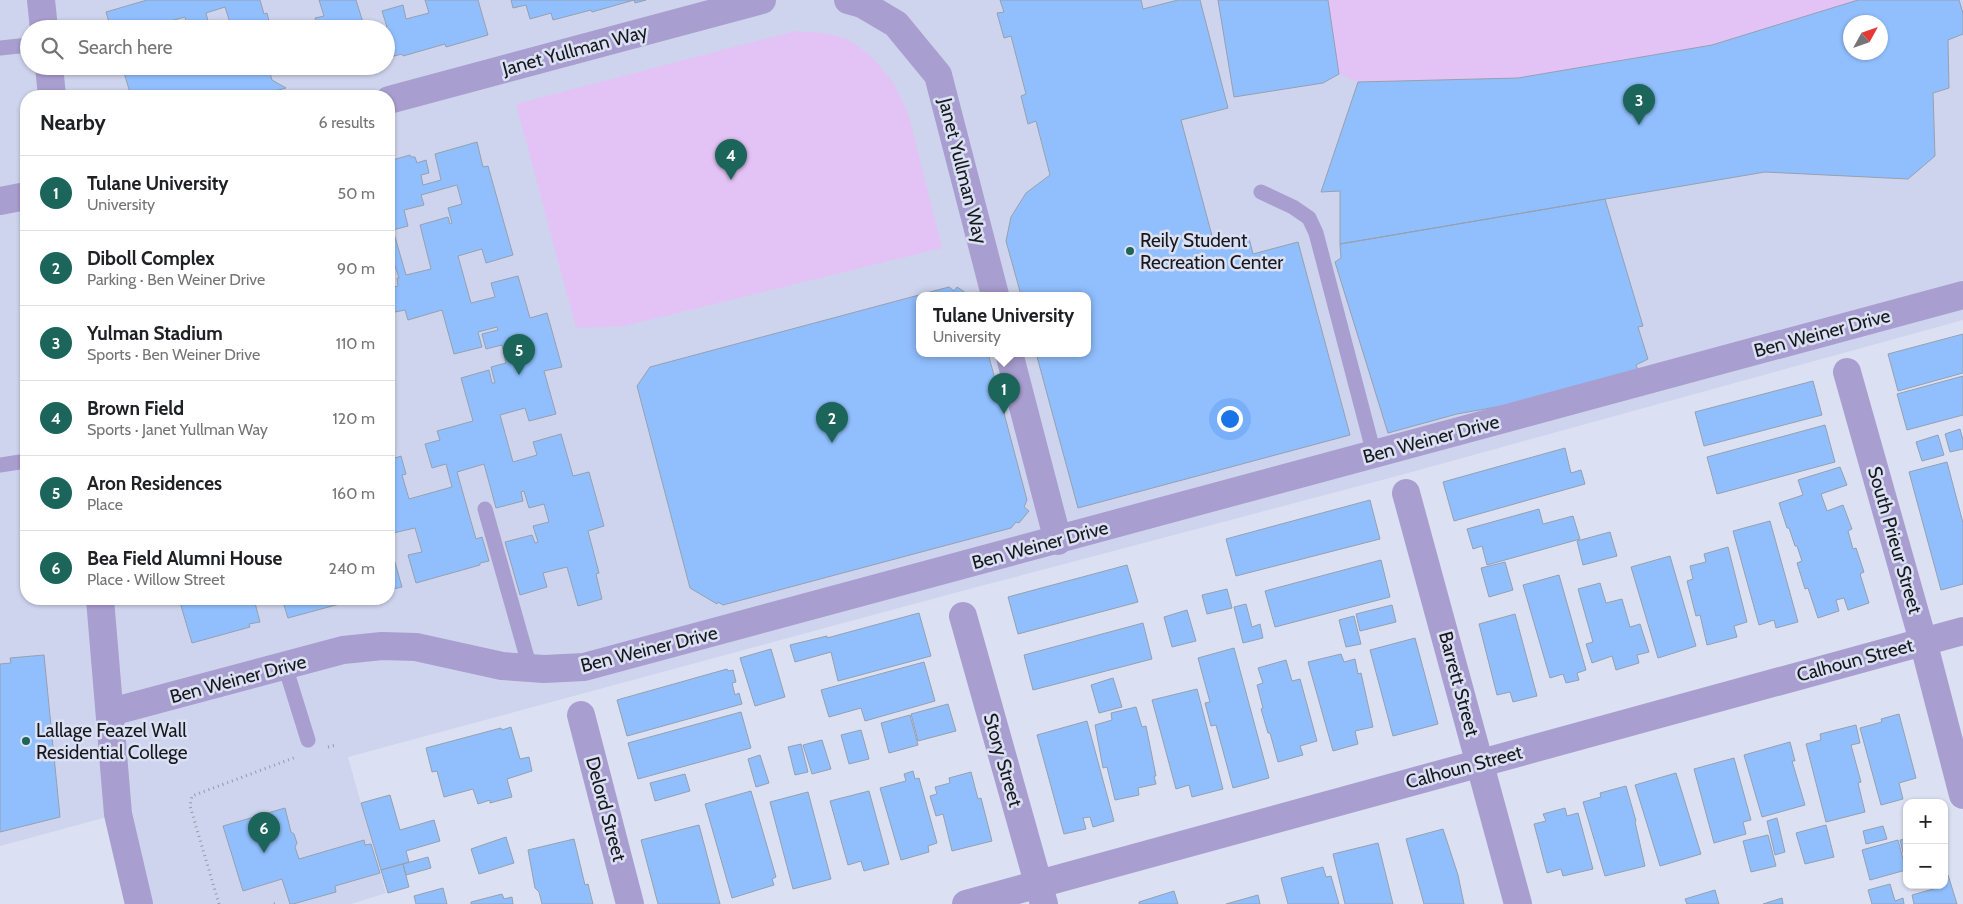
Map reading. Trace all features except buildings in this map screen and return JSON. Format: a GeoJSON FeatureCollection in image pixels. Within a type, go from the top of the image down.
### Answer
{"type":"FeatureCollection","features":[{"type":"Feature","properties":{"kind":"street"},"geometry":{"type":"LineString","coordinates":[[41,0],[43,20]]}},
{"type":"Feature","properties":{"kind":"street","name":"Janet Yullman Way"},"geometry":{"type":"LineString","coordinates":[[395,98],[762,0]]}},
{"type":"Feature","properties":{"kind":"street","name":"Janet Yullman Way"},"geometry":{"type":"LineString","coordinates":[[848,0],[862,4],[896,24],[938,75],[994,292]]}},
{"type":"Feature","properties":{"kind":"street"},"geometry":{"type":"LineString","coordinates":[[50,75],[51,90]]}},
{"type":"Feature","properties":{"kind":"street"},"geometry":{"type":"LineString","coordinates":[[0,202],[20,197]]}},
{"type":"Feature","properties":{"kind":"street","name":"Ben Weiner Drive"},"geometry":{"type":"LineString","coordinates":[[111,712],[343,650],[382,646],[416,647],[502,666],[530,668],[584,667],[1058,541],[1963,295]]}},
{"type":"Feature","properties":{"kind":"street"},"geometry":{"type":"LineString","coordinates":[[1011,357],[1058,541]]}},
{"type":"Feature","properties":{"kind":"street","name":"South Prieur Street"},"geometry":{"type":"LineString","coordinates":[[1848,372],[1923,642],[1963,795]]}},
{"type":"Feature","properties":{"kind":"street","name":"Barrett Street"},"geometry":{"type":"LineString","coordinates":[[1406,493],[1518,904]]}},
{"type":"Feature","properties":{"kind":"street"},"geometry":{"type":"LineString","coordinates":[[101,605],[118,814],[139,904]]}},
{"type":"Feature","properties":{"kind":"street","name":"Story Street"},"geometry":{"type":"LineString","coordinates":[[963,616],[1041,894]]}},
{"type":"Feature","properties":{"kind":"street","name":"Calhoun Street"},"geometry":{"type":"LineString","coordinates":[[966,904],[1041,894],[1480,763],[1963,631]]}},
{"type":"Feature","properties":{"kind":"street","name":"Delord Street"},"geometry":{"type":"LineString","coordinates":[[581,715],[630,904]]}},
{"type":"Feature","properties":{"kind":"lane"},"geometry":{"type":"LineString","coordinates":[[0,48],[20,46]]}},
{"type":"Feature","properties":{"kind":"lane"},"geometry":{"type":"LineString","coordinates":[[1261,192],[1293,207],[1309,218],[1316,233],[1374,454]]}},
{"type":"Feature","properties":{"kind":"lane"},"geometry":{"type":"LineString","coordinates":[[0,465],[20,462]]}},
{"type":"Feature","properties":{"kind":"lane"},"geometry":{"type":"LineString","coordinates":[[485,509],[530,668]]}},
{"type":"Feature","properties":{"kind":"lane"},"geometry":{"type":"LineString","coordinates":[[285,666],[308,740]]}},
{"type":"Feature","properties":{"kind":"path"},"geometry":{"type":"LineString","coordinates":[[327,748],[336,745]]}},
{"type":"Feature","properties":{"kind":"path"},"geometry":{"type":"LineString","coordinates":[[219,904],[190,806],[192,796],[198,792],[299,756]]}},
{"type":"Feature","properties":{"kind":"shaded area"},"geometry":{"type":"Polygon","coordinates":[[[0,0],[1963,0],[1963,320],[1397,476],[958,592],[348,757],[386,893],[351,904],[139,904],[118,814],[0,846],[0,0]]]}},
{"type":"Feature","properties":{"kind":"shaded area"},"geometry":{"type":"Polygon","coordinates":[[[1328,0],[1859,0],[1712,45],[1518,78],[1358,82],[1339,74],[1328,0]]]}},
{"type":"Feature","properties":{"kind":"shaded area"},"geometry":{"type":"Polygon","coordinates":[[[795,31],[824,33],[848,39],[871,56],[893,82],[908,113],[942,248],[625,326],[576,328],[516,104],[795,31]]]}},
{"type":"Feature","properties":{"kind":"place","name":"Yulman Stadium"},"geometry":{"type":"Point","coordinates":[1639,125]}},
{"type":"Feature","properties":{"kind":"place","name":"Brown Field"},"geometry":{"type":"Point","coordinates":[731,180]}},
{"type":"Feature","properties":{"kind":"place","name":"Reily Student Recreation Center"},"geometry":{"type":"Point","coordinates":[1130,251]}},
{"type":"Feature","properties":{"kind":"place","name":"Aron Residences"},"geometry":{"type":"Point","coordinates":[519,375]}},
{"type":"Feature","properties":{"kind":"place","name":"Tulane University"},"geometry":{"type":"Point","coordinates":[1004,414]}},
{"type":"Feature","properties":{"kind":"place","name":"Diboll Complex"},"geometry":{"type":"Point","coordinates":[832,443]}},
{"type":"Feature","properties":{"kind":"place","name":"Lallage Feazel Wall Residential College"},"geometry":{"type":"Point","coordinates":[26,741]}},
{"type":"Feature","properties":{"kind":"place","name":"Bea Field Alumni House"},"geometry":{"type":"Point","coordinates":[264,853]}}]}
